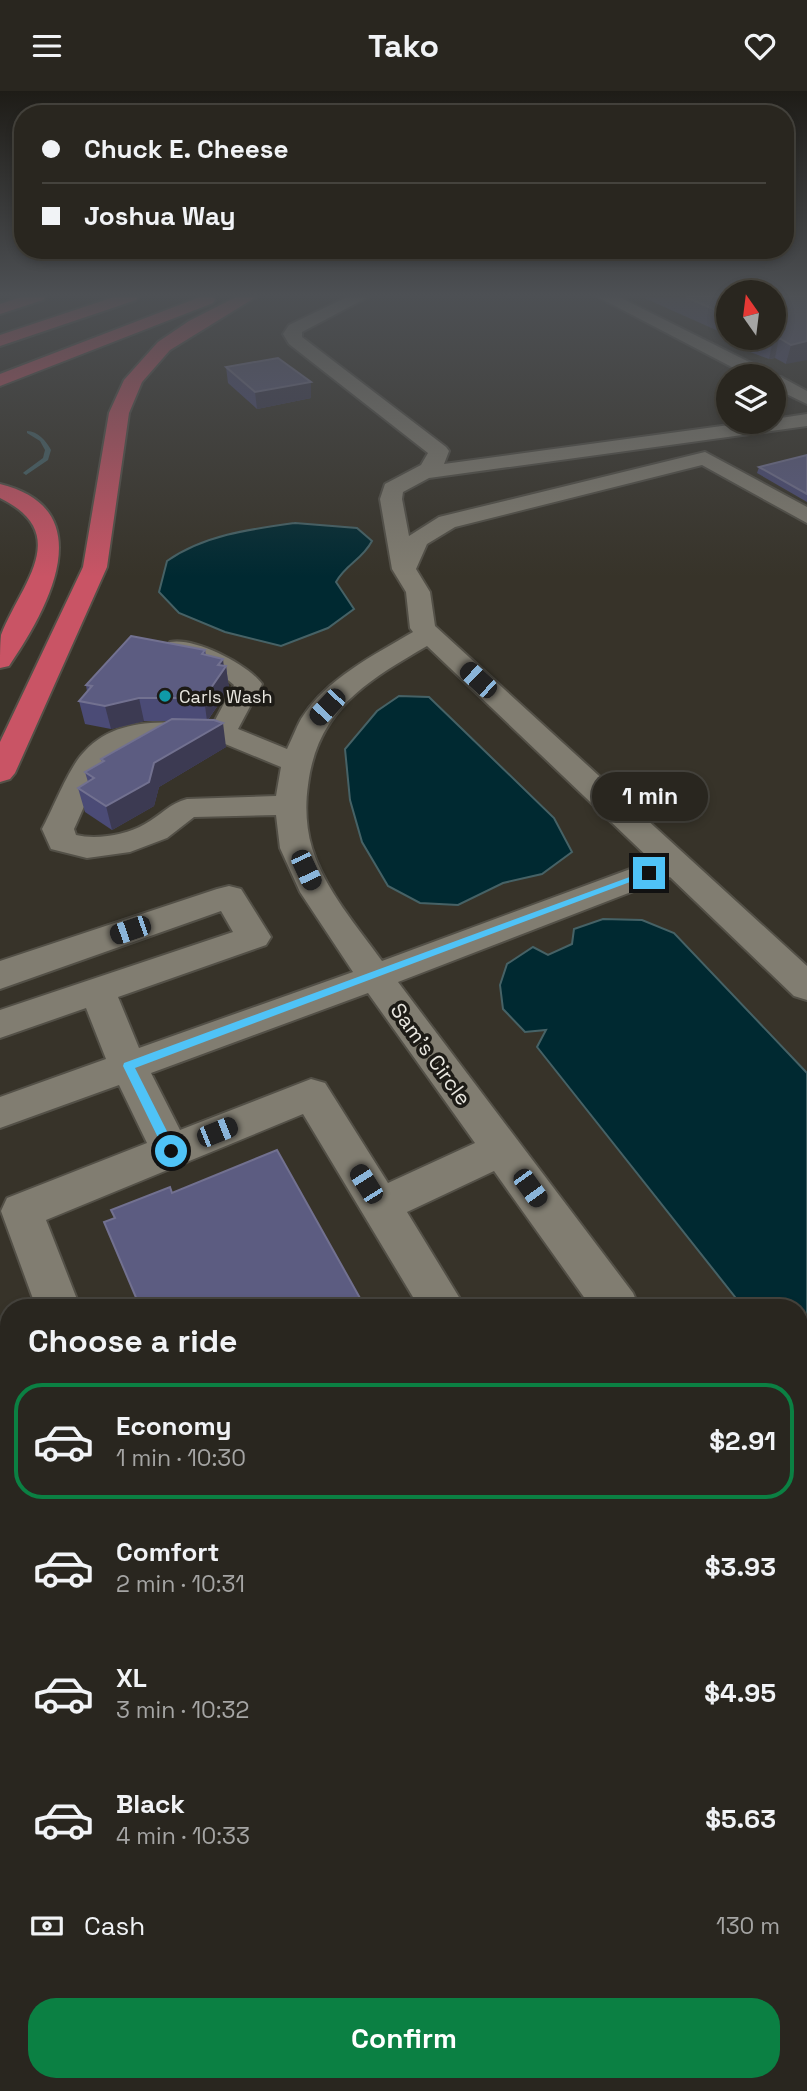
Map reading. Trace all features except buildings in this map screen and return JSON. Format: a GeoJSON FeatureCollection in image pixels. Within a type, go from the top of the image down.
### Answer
{"type":"FeatureCollection","features":[{"type":"Feature","properties":{"kind":"highway"},"geometry":{"type":"LineString","coordinates":[[0,773],[95,567],[119,413],[129,390]]}},
{"type":"Feature","properties":{"kind":"highway"},"geometry":{"type":"LineString","coordinates":[[0,490],[33,508],[48,529],[46,564],[28,608],[0,660]]}},
{"type":"Feature","properties":{"kind":"street"},"geometry":{"type":"LineString","coordinates":[[362,390],[439,451],[439,459],[423,473],[393,489],[391,499],[404,569],[418,592],[423,628],[807,988]]}},
{"type":"Feature","properties":{"kind":"street"},"geometry":{"type":"LineString","coordinates":[[423,473],[677,428],[807,420]]}},
{"type":"Feature","properties":{"kind":"street"},"geometry":{"type":"LineString","coordinates":[[677,428],[705,458],[807,516]]}},
{"type":"Feature","properties":{"kind":"street"},"geometry":{"type":"LineString","coordinates":[[404,569],[409,549],[426,532],[447,522],[705,458],[743,453]]}},
{"type":"Feature","properties":{"kind":"street","name":"Sam's Circle"},"geometry":{"type":"LineString","coordinates":[[429,634],[373,666],[340,693],[314,721],[296,763],[290,805],[296,848],[316,893],[611,1299]]}},
{"type":"Feature","properties":{"kind":"street"},"geometry":{"type":"LineString","coordinates":[[166,643],[231,669],[248,684],[222,733]]}},
{"type":"Feature","properties":{"kind":"street"},"geometry":{"type":"LineString","coordinates":[[290,805],[187,808],[156,831],[130,842],[88,848],[62,842],[58,829],[94,758],[128,734],[149,731],[222,733],[296,763]]}},
{"type":"Feature","properties":{"kind":"street"},"geometry":{"type":"LineString","coordinates":[[0,1113],[375,977],[674,863]]}},
{"type":"Feature","properties":{"kind":"street"},"geometry":{"type":"LineString","coordinates":[[0,976],[229,897],[254,937],[0,1024]]}},
{"type":"Feature","properties":{"kind":"street"},"geometry":{"type":"LineString","coordinates":[[97,990],[128,1066],[171,1151]]}},
{"type":"Feature","properties":{"kind":"street"},"geometry":{"type":"LineString","coordinates":[[55,1299],[22,1211],[311,1094],[438,1299]]}},
{"type":"Feature","properties":{"kind":"street"},"geometry":{"type":"LineString","coordinates":[[380,1206],[501,1149]]}},
{"type":"Feature","properties":{"kind":"water"},"geometry":{"type":"Polygon","coordinates":[[[295,523],[357,528],[372,541],[336,582],[354,609],[328,628],[281,646],[225,632],[179,613],[159,592],[167,561],[181,552],[212,539],[295,523]]]}},
{"type":"Feature","properties":{"kind":"water"},"geometry":{"type":"Polygon","coordinates":[[[399,696],[429,697],[554,818],[572,852],[542,874],[503,883],[458,905],[420,903],[388,886],[362,842],[350,800],[345,749],[377,711],[399,696]]]}},
{"type":"Feature","properties":{"kind":"water"},"geometry":{"type":"Polygon","coordinates":[[[603,919],[642,920],[674,933],[807,1073],[807,1299],[737,1299],[537,1047],[546,1030],[525,1032],[503,1009],[500,985],[507,964],[533,947],[548,955],[572,944],[574,929],[603,919]]]}},
{"type":"Feature","properties":{"kind":"waterway"},"geometry":{"type":"LineString","coordinates":[[26,473],[46,459],[48,450],[42,440],[29,432]]}},
{"type":"Feature","properties":{"kind":"place","name":"Carls Wash"},"geometry":{"type":"Point","coordinates":[165,696]}},
{"type":"Feature","properties":{"kind":"route"},"geometry":{"type":"LineString","coordinates":[[171,1151],[128,1066],[375,977],[649,873]]}}]}
